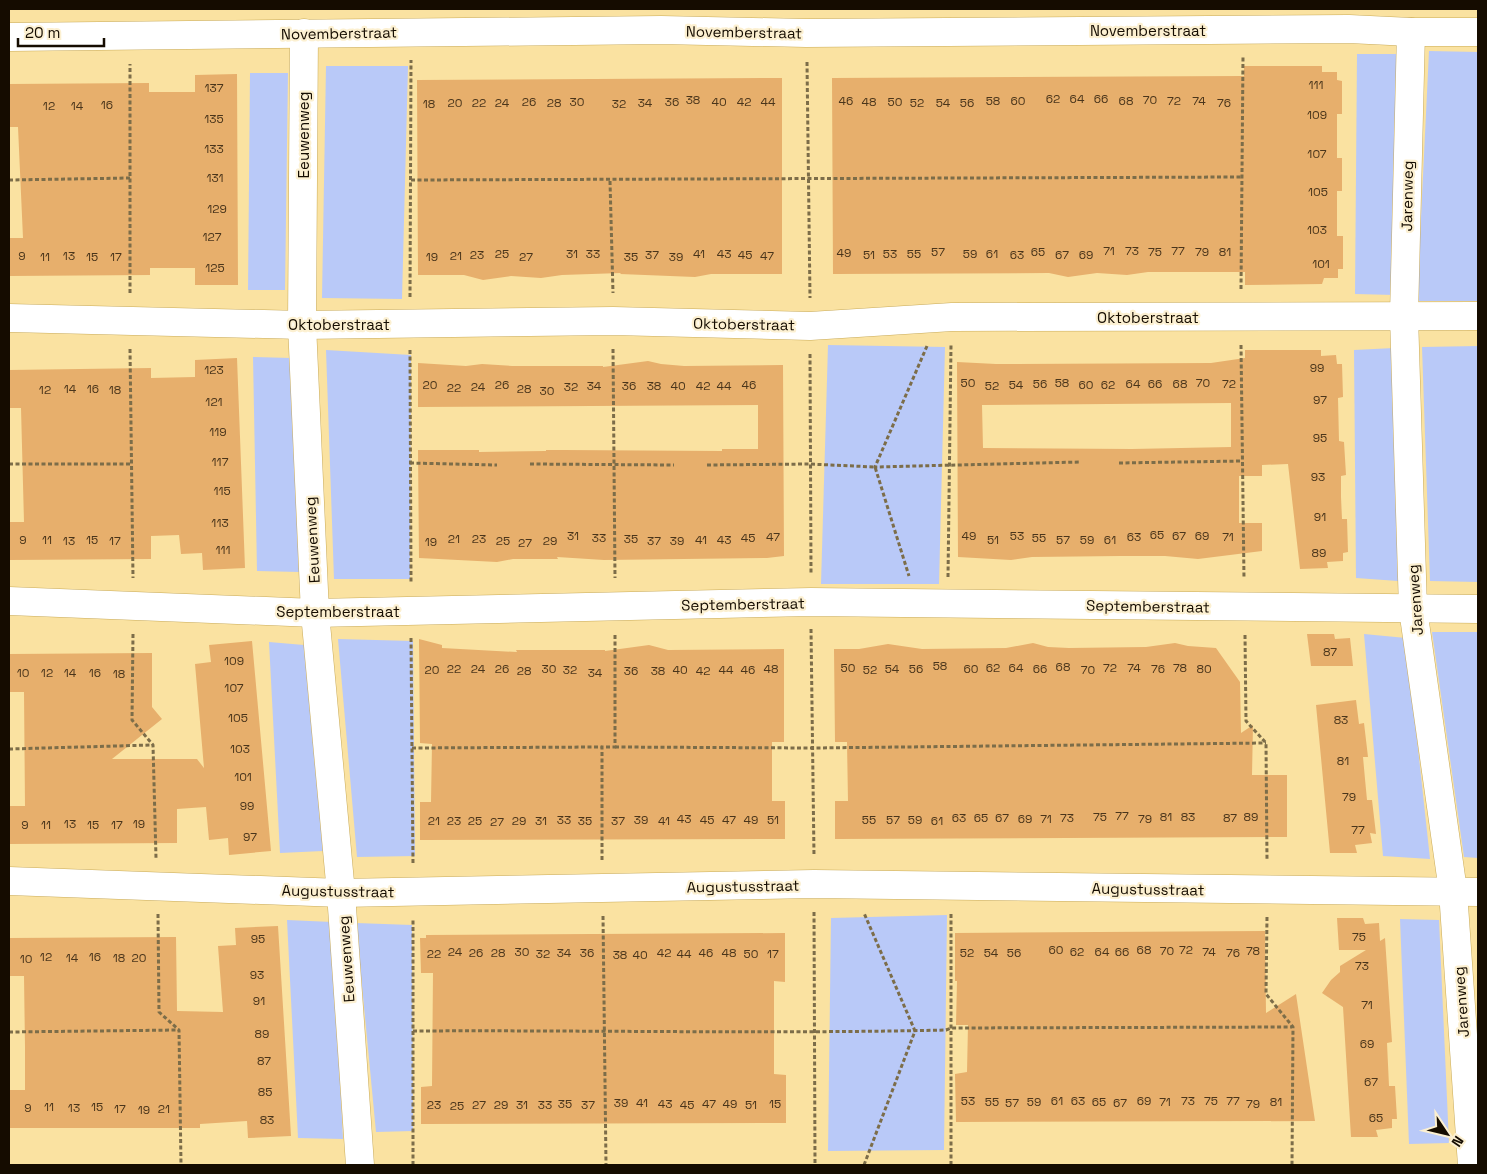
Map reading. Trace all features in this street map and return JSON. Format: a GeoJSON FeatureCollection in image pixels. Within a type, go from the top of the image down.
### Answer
{"type":"FeatureCollection","features":[{"type":"Feature","properties":{"kind":"street","name":"Novemberstraat"},"geometry":{"type":"LineString","coordinates":[[9,37],[153,37],[304,33],[661,30],[813,33],[1349,29],[1411,32],[1478,32]]}},
{"type":"Feature","properties":{"kind":"street","name":"Jarenweg"},"geometry":{"type":"LineString","coordinates":[[1411,32],[1404,316],[1413,609],[1466,892],[1472,1165]]}},
{"type":"Feature","properties":{"kind":"street","name":"Eeuwenweg"},"geometry":{"type":"LineString","coordinates":[[304,33],[302,325],[315,613],[341,893],[360,1165]]}},
{"type":"Feature","properties":{"kind":"street","name":"Oktoberstraat"},"geometry":{"type":"LineString","coordinates":[[9,318],[302,325],[613,321],[810,326],[946,317],[1478,316]]}},
{"type":"Feature","properties":{"kind":"street","name":"Septemberstraat"},"geometry":{"type":"LineString","coordinates":[[9,601],[315,613],[811,602],[1478,609]]}},
{"type":"Feature","properties":{"kind":"street","name":"Augustusstraat"},"geometry":{"type":"LineString","coordinates":[[9,881],[341,893],[852,885],[1466,892]]}},
{"type":"Feature","properties":{"kind":"path"},"geometry":{"type":"LineString","coordinates":[[411,180],[1242,177]]}},
{"type":"Feature","properties":{"kind":"path"},"geometry":{"type":"LineString","coordinates":[[9,180],[130,178]]}},
{"type":"Feature","properties":{"kind":"path"},"geometry":{"type":"LineString","coordinates":[[610,181],[613,321],[615,748]]}},
{"type":"Feature","properties":{"kind":"path"},"geometry":{"type":"LineString","coordinates":[[946,317],[949,464],[947,604]]}},
{"type":"Feature","properties":{"kind":"path"},"geometry":{"type":"LineString","coordinates":[[918,604],[875,467],[946,317]]}},
{"type":"Feature","properties":{"kind":"path"},"geometry":{"type":"LineString","coordinates":[[1119,463],[1242,461]]}},
{"type":"Feature","properties":{"kind":"path"},"geometry":{"type":"LineString","coordinates":[[707,465],[809,464],[875,467],[1080,462]]}},
{"type":"Feature","properties":{"kind":"path"},"geometry":{"type":"LineString","coordinates":[[410,463],[497,465]]}},
{"type":"Feature","properties":{"kind":"path"},"geometry":{"type":"LineString","coordinates":[[9,464],[132,464]]}},
{"type":"Feature","properties":{"kind":"path"},"geometry":{"type":"LineString","coordinates":[[530,464],[674,465]]}},
{"type":"Feature","properties":{"kind":"path"},"geometry":{"type":"LineString","coordinates":[[412,748],[812,748],[1266,742]]}},
{"type":"Feature","properties":{"kind":"path"},"geometry":{"type":"LineString","coordinates":[[9,749],[153,745]]}},
{"type":"Feature","properties":{"kind":"path"},"geometry":{"type":"LineString","coordinates":[[602,747],[606,1165]]}},
{"type":"Feature","properties":{"kind":"path"},"geometry":{"type":"LineString","coordinates":[[852,885],[915,1031],[864,1165]]}},
{"type":"Feature","properties":{"kind":"path"},"geometry":{"type":"LineString","coordinates":[[951,886],[951,1165]]}},
{"type":"Feature","properties":{"kind":"path"},"geometry":{"type":"LineString","coordinates":[[413,1031],[604,1030],[814,1033],[946,1030],[951,1028],[1293,1027]]}},
{"type":"Feature","properties":{"kind":"path"},"geometry":{"type":"LineString","coordinates":[[9,1032],[179,1030]]}},
{"type":"Feature","properties":{"kind":"shaded area"},"geometry":{"type":"Polygon","coordinates":[[[1429,51],[1478,52],[1478,301],[1417,301],[1429,51]]]}},
{"type":"Feature","properties":{"kind":"shaded area"},"geometry":{"type":"Polygon","coordinates":[[[1357,54],[1400,54],[1395,295],[1355,294],[1357,54]]]}},
{"type":"Feature","properties":{"kind":"shaded area"},"geometry":{"type":"Polygon","coordinates":[[[326,66],[408,66],[402,299],[322,298],[326,66]]]}},
{"type":"Feature","properties":{"kind":"shaded area"},"geometry":{"type":"Polygon","coordinates":[[[250,73],[288,73],[285,290],[248,290],[250,73]]]}},
{"type":"Feature","properties":{"kind":"shaded area"},"geometry":{"type":"Polygon","coordinates":[[[828,345],[945,347],[939,584],[821,584],[828,345]]]}},
{"type":"Feature","properties":{"kind":"shaded area"},"geometry":{"type":"Polygon","coordinates":[[[1478,346],[1478,582],[1430,581],[1422,347],[1478,346]]]}},
{"type":"Feature","properties":{"kind":"shaded area"},"geometry":{"type":"Polygon","coordinates":[[[1394,348],[1398,581],[1356,578],[1354,350],[1394,348]]]}},
{"type":"Feature","properties":{"kind":"shaded area"},"geometry":{"type":"Polygon","coordinates":[[[326,350],[411,355],[410,579],[334,579],[326,350]]]}},
{"type":"Feature","properties":{"kind":"shaded area"},"geometry":{"type":"Polygon","coordinates":[[[253,357],[291,358],[299,572],[257,571],[253,357]]]}},
{"type":"Feature","properties":{"kind":"shaded area"},"geometry":{"type":"Polygon","coordinates":[[[1432,632],[1478,632],[1478,858],[1464,857],[1432,632]]]}},
{"type":"Feature","properties":{"kind":"shaded area"},"geometry":{"type":"Polygon","coordinates":[[[1364,634],[1406,638],[1430,859],[1383,856],[1364,634]]]}},
{"type":"Feature","properties":{"kind":"shaded area"},"geometry":{"type":"Polygon","coordinates":[[[338,639],[413,641],[415,856],[357,857],[338,639]]]}},
{"type":"Feature","properties":{"kind":"shaded area"},"geometry":{"type":"Polygon","coordinates":[[[269,642],[304,645],[323,851],[280,853],[269,642]]]}},
{"type":"Feature","properties":{"kind":"shaded area"},"geometry":{"type":"Polygon","coordinates":[[[947,915],[944,1150],[828,1151],[831,918],[947,915]]]}},
{"type":"Feature","properties":{"kind":"shaded area"},"geometry":{"type":"Polygon","coordinates":[[[1400,919],[1439,920],[1449,1143],[1409,1144],[1400,919]]]}},
{"type":"Feature","properties":{"kind":"shaded area"},"geometry":{"type":"Polygon","coordinates":[[[287,920],[332,922],[343,1139],[298,1138],[287,920]]]}},
{"type":"Feature","properties":{"kind":"shaded area"},"geometry":{"type":"Polygon","coordinates":[[[356,923],[412,925],[413,1131],[376,1132],[356,923]]]}},
{"type":"Feature","properties":{"kind":"building"},"geometry":{"type":"Polygon","coordinates":[[[1244,66],[1322,66],[1322,72],[1337,72],[1337,80],[1342,81],[1342,114],[1337,114],[1337,158],[1342,158],[1342,191],[1337,191],[1337,236],[1343,236],[1343,269],[1338,269],[1338,278],[1324,278],[1322,284],[1245,285],[1245,272],[1148,272],[1127,275],[1097,273],[1068,277],[1049,273],[833,274],[832,78],[1244,76],[1244,66]]]}},
{"type":"Feature","properties":{"kind":"building"},"geometry":{"type":"Polygon","coordinates":[[[237,74],[238,285],[195,285],[195,268],[150,268],[150,275],[9,276],[9,238],[23,238],[18,127],[9,127],[9,84],[149,83],[149,92],[195,92],[195,75],[237,74]]]}},
{"type":"Feature","properties":{"kind":"building"},"geometry":{"type":"Polygon","coordinates":[[[782,78],[782,274],[711,274],[695,277],[621,273],[562,275],[541,278],[511,276],[483,280],[464,275],[418,275],[417,80],[782,78]]]}},
{"type":"Feature","properties":{"kind":"building"},"geometry":{"type":"Polygon","coordinates":[[[1245,350],[1321,350],[1321,356],[1336,355],[1337,364],[1342,364],[1343,397],[1338,398],[1339,441],[1344,442],[1346,475],[1341,476],[1341,497],[1342,519],[1347,519],[1348,552],[1343,553],[1343,561],[1327,562],[1328,568],[1300,569],[1288,464],[1262,465],[1262,476],[1239,476],[1239,523],[1262,523],[1262,551],[1198,559],[1165,556],[1032,557],[1011,560],[958,557],[957,362],[996,364],[1211,363],[1245,358],[1245,350]],[[1231,403],[982,405],[983,448],[1132,449],[1231,447],[1231,403]]]}},
{"type":"Feature","properties":{"kind":"building"},"geometry":{"type":"Polygon","coordinates":[[[237,358],[245,568],[203,570],[202,553],[181,554],[179,535],[151,536],[151,559],[9,560],[9,522],[24,522],[21,408],[9,408],[9,370],[151,368],[151,378],[195,377],[195,360],[237,358]]]}},
{"type":"Feature","properties":{"kind":"building"},"geometry":{"type":"Polygon","coordinates":[[[648,361],[684,366],[783,365],[784,556],[767,558],[604,560],[557,557],[558,559],[513,559],[497,562],[419,558],[418,450],[479,450],[479,452],[546,450],[722,451],[722,449],[758,449],[758,405],[418,407],[418,363],[466,366],[482,364],[603,367],[648,361]]]}},
{"type":"Feature","properties":{"kind":"building"},"geometry":{"type":"Polygon","coordinates":[[[1307,634],[1334,634],[1335,639],[1350,638],[1353,666],[1311,666],[1307,634]]]}},
{"type":"Feature","properties":{"kind":"building"},"geometry":{"type":"Polygon","coordinates":[[[419,639],[442,645],[442,648],[517,652],[516,650],[605,651],[649,645],[668,650],[784,649],[784,742],[772,742],[772,801],[785,801],[785,839],[420,840],[420,802],[431,802],[432,744],[420,743],[419,639]]]}},
{"type":"Feature","properties":{"kind":"building"},"geometry":{"type":"Polygon","coordinates":[[[252,641],[271,851],[229,855],[228,838],[209,840],[206,807],[177,809],[177,843],[9,844],[9,806],[25,806],[24,692],[9,692],[9,654],[152,653],[152,707],[162,719],[112,759],[197,759],[204,768],[195,664],[211,662],[209,645],[252,641]]]}},
{"type":"Feature","properties":{"kind":"building"},"geometry":{"type":"Polygon","coordinates":[[[1033,643],[1048,647],[1069,648],[1146,647],[1175,643],[1216,648],[1240,682],[1241,733],[1253,725],[1252,775],[1287,775],[1287,837],[835,839],[835,801],[848,801],[847,742],[835,742],[834,649],[859,649],[888,644],[922,649],[1006,648],[1033,643]]]}},
{"type":"Feature","properties":{"kind":"building"},"geometry":{"type":"Polygon","coordinates":[[[1356,700],[1359,724],[1364,723],[1368,757],[1363,757],[1367,800],[1372,800],[1376,834],[1370,833],[1372,843],[1355,845],[1357,853],[1330,853],[1316,705],[1356,700]]]}},
{"type":"Feature","properties":{"kind":"building"},"geometry":{"type":"Polygon","coordinates":[[[1337,918],[1363,918],[1365,924],[1379,923],[1380,941],[1385,938],[1392,1042],[1387,1043],[1389,1086],[1395,1086],[1397,1119],[1392,1119],[1392,1128],[1376,1130],[1378,1137],[1351,1137],[1343,1007],[1322,993],[1331,980],[1340,972],[1340,966],[1366,950],[1339,950],[1337,918]]]}},
{"type":"Feature","properties":{"kind":"building"},"geometry":{"type":"Polygon","coordinates":[[[278,926],[291,1136],[248,1138],[247,1121],[200,1124],[200,1128],[9,1128],[9,1090],[25,1090],[25,1047],[24,976],[9,976],[9,938],[176,937],[177,1011],[223,1012],[218,946],[236,945],[235,928],[278,926]]]}},
{"type":"Feature","properties":{"kind":"building"},"geometry":{"type":"Polygon","coordinates":[[[1265,931],[1266,1013],[1296,994],[1315,1121],[956,1122],[955,1074],[967,1072],[968,1025],[956,1025],[955,933],[1265,931]]]}},
{"type":"Feature","properties":{"kind":"building"},"geometry":{"type":"Polygon","coordinates":[[[785,933],[785,982],[774,981],[774,1074],[786,1075],[786,1123],[421,1124],[421,1087],[432,1086],[433,973],[421,973],[420,938],[426,938],[426,935],[785,933]]]}}]}
